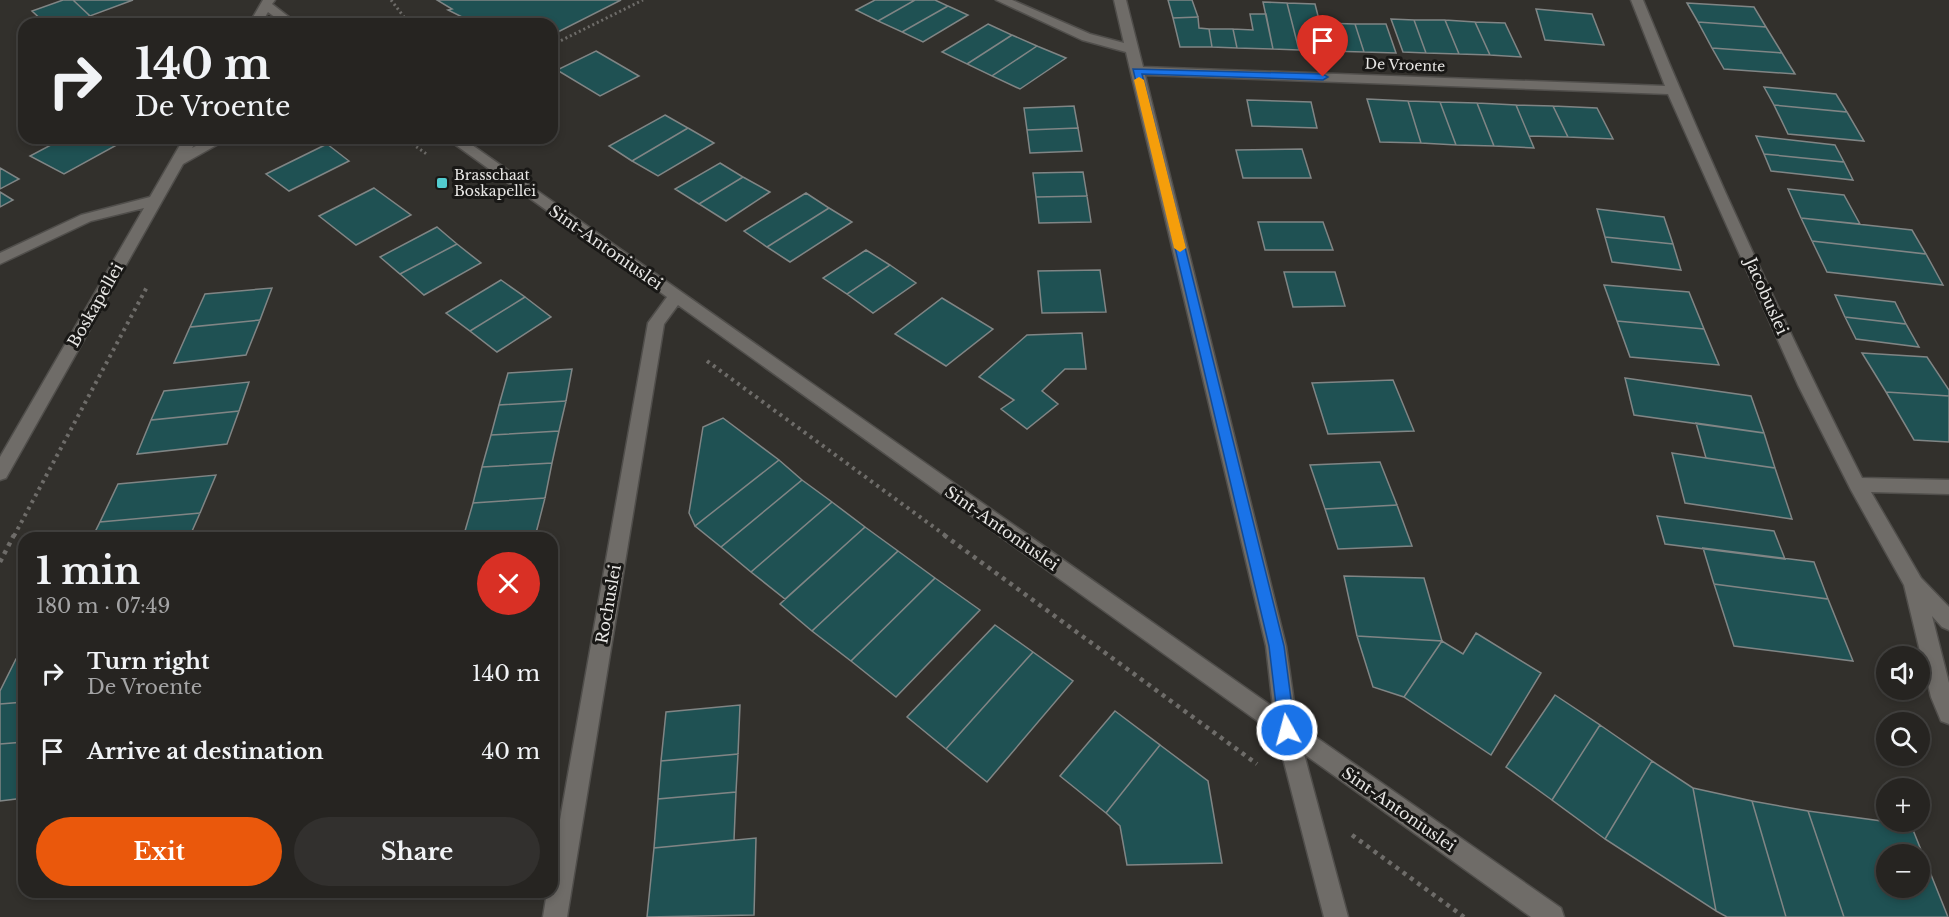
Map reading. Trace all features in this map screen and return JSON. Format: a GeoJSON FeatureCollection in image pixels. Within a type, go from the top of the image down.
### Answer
{"type":"FeatureCollection","features":[{"type":"Feature","properties":{"kind":"street"},"geometry":{"type":"LineString","coordinates":[[1002,0],[1086,37],[1131,49]]}},
{"type":"Feature","properties":{"kind":"street"},"geometry":{"type":"LineString","coordinates":[[1120,0],[1276,646],[1287,730],[1308,802],[1336,917]]}},
{"type":"Feature","properties":{"kind":"street","name":"Jacobuslei"},"geometry":{"type":"LineString","coordinates":[[1637,0],[1673,90],[1807,385],[1857,485],[1914,584],[1949,621]]}},
{"type":"Feature","properties":{"kind":"street"},"geometry":{"type":"LineString","coordinates":[[259,18],[268,3],[285,18]]}},
{"type":"Feature","properties":{"kind":"street","name":"De Vroente"},"geometry":{"type":"LineString","coordinates":[[1137,71],[1673,90]]}},
{"type":"Feature","properties":{"kind":"street","name":"Boskapellei"},"geometry":{"type":"LineString","coordinates":[[0,473],[187,144]]}},
{"type":"Feature","properties":{"kind":"street"},"geometry":{"type":"LineString","coordinates":[[178,161],[211,144]]}},
{"type":"Feature","properties":{"kind":"street","name":"Sint-Antoniuslei"},"geometry":{"type":"LineString","coordinates":[[461,144],[1552,917]]}},
{"type":"Feature","properties":{"kind":"street"},"geometry":{"type":"LineString","coordinates":[[0,259],[86,218],[154,201]]}},
{"type":"Feature","properties":{"kind":"street","name":"Rochuslei"},"geometry":{"type":"LineString","coordinates":[[555,917],[656,323],[676,296]]}},
{"type":"Feature","properties":{"kind":"street"},"geometry":{"type":"LineString","coordinates":[[1857,485],[1902,484],[1949,487]]}},
{"type":"Feature","properties":{"kind":"street","name":"Jacobuslei"},"geometry":{"type":"LineString","coordinates":[[1914,584],[1942,697],[1949,714]]}},
{"type":"Feature","properties":{"kind":"path"},"geometry":{"type":"LineString","coordinates":[[391,0],[405,18]]}},
{"type":"Feature","properties":{"kind":"path"},"geometry":{"type":"LineString","coordinates":[[558,42],[643,0]]}},
{"type":"Feature","properties":{"kind":"path"},"geometry":{"type":"LineString","coordinates":[[412,144],[433,159]]}},
{"type":"Feature","properties":{"kind":"path"},"geometry":{"type":"LineString","coordinates":[[0,562],[149,281]]}},
{"type":"Feature","properties":{"kind":"path"},"geometry":{"type":"LineString","coordinates":[[704,358],[1260,767]]}},
{"type":"Feature","properties":{"kind":"path"},"geometry":{"type":"LineString","coordinates":[[1308,802],[1464,917]]}},
{"type":"Feature","properties":{"kind":"building"},"geometry":{"type":"Polygon","coordinates":[[[63,0],[73,0],[90,16],[40,18],[32,11],[63,0]]]}},
{"type":"Feature","properties":{"kind":"building"},"geometry":{"type":"Polygon","coordinates":[[[73,0],[133,0],[90,16],[73,0]]]}},
{"type":"Feature","properties":{"kind":"building"},"geometry":{"type":"Polygon","coordinates":[[[437,0],[621,0],[558,32],[558,18],[464,18],[448,10],[452,9],[437,0]]]}},
{"type":"Feature","properties":{"kind":"building"},"geometry":{"type":"Polygon","coordinates":[[[875,0],[915,0],[878,21],[856,10],[875,0]]]}},
{"type":"Feature","properties":{"kind":"building"},"geometry":{"type":"Polygon","coordinates":[[[915,0],[935,0],[948,6],[902,32],[878,21],[915,0]]]}},
{"type":"Feature","properties":{"kind":"building"},"geometry":{"type":"Polygon","coordinates":[[[1168,0],[1192,0],[1198,17],[1173,18],[1168,0]]]}},
{"type":"Feature","properties":{"kind":"building"},"geometry":{"type":"Polygon","coordinates":[[[1263,2],[1287,3],[1299,50],[1273,49],[1263,2]]]}},
{"type":"Feature","properties":{"kind":"building"},"geometry":{"type":"Polygon","coordinates":[[[1287,3],[1315,4],[1327,51],[1299,50],[1287,3]]]}},
{"type":"Feature","properties":{"kind":"building"},"geometry":{"type":"Polygon","coordinates":[[[1687,3],[1754,7],[1766,27],[1698,22],[1687,3]]]}},
{"type":"Feature","properties":{"kind":"building"},"geometry":{"type":"Polygon","coordinates":[[[948,6],[968,15],[923,42],[902,32],[948,6]]]}},
{"type":"Feature","properties":{"kind":"building"},"geometry":{"type":"Polygon","coordinates":[[[1536,9],[1592,14],[1604,45],[1545,40],[1536,9]]]}},
{"type":"Feature","properties":{"kind":"building"},"geometry":{"type":"Polygon","coordinates":[[[1250,14],[1266,14],[1273,49],[1237,48],[1233,29],[1253,30],[1250,14]]]}},
{"type":"Feature","properties":{"kind":"building"},"geometry":{"type":"Polygon","coordinates":[[[1198,17],[1199,28],[1209,29],[1212,47],[1180,47],[1173,18],[1198,17]]]}},
{"type":"Feature","properties":{"kind":"building"},"geometry":{"type":"Polygon","coordinates":[[[1391,19],[1414,20],[1426,53],[1403,52],[1391,19]]]}},
{"type":"Feature","properties":{"kind":"building"},"geometry":{"type":"Polygon","coordinates":[[[1414,20],[1445,20],[1459,54],[1426,53],[1414,20]]]}},
{"type":"Feature","properties":{"kind":"building"},"geometry":{"type":"Polygon","coordinates":[[[1445,20],[1475,22],[1490,55],[1459,54],[1445,20]]]}},
{"type":"Feature","properties":{"kind":"building"},"geometry":{"type":"Polygon","coordinates":[[[1475,22],[1505,23],[1521,57],[1490,55],[1475,22]]]}},
{"type":"Feature","properties":{"kind":"building"},"geometry":{"type":"Polygon","coordinates":[[[1698,22],[1766,27],[1782,53],[1712,48],[1698,22]]]}},
{"type":"Feature","properties":{"kind":"building"},"geometry":{"type":"Polygon","coordinates":[[[1320,23],[1355,24],[1364,52],[1327,51],[1320,23]]]}},
{"type":"Feature","properties":{"kind":"building"},"geometry":{"type":"Polygon","coordinates":[[[988,24],[1012,35],[967,64],[942,52],[988,24]]]}},
{"type":"Feature","properties":{"kind":"building"},"geometry":{"type":"Polygon","coordinates":[[[1355,24],[1386,24],[1396,53],[1364,52],[1355,24]]]}},
{"type":"Feature","properties":{"kind":"building"},"geometry":{"type":"Polygon","coordinates":[[[1209,29],[1233,29],[1237,48],[1212,47],[1209,29]]]}},
{"type":"Feature","properties":{"kind":"building"},"geometry":{"type":"Polygon","coordinates":[[[1012,35],[1037,46],[992,76],[967,64],[1012,35]]]}},
{"type":"Feature","properties":{"kind":"building"},"geometry":{"type":"Polygon","coordinates":[[[1037,46],[1066,58],[1020,89],[992,76],[1037,46]]]}},
{"type":"Feature","properties":{"kind":"building"},"geometry":{"type":"Polygon","coordinates":[[[1712,48],[1782,53],[1795,74],[1724,69],[1712,48]]]}},
{"type":"Feature","properties":{"kind":"building"},"geometry":{"type":"Polygon","coordinates":[[[596,51],[639,76],[600,96],[558,70],[596,51]]]}},
{"type":"Feature","properties":{"kind":"building"},"geometry":{"type":"Polygon","coordinates":[[[1764,87],[1836,94],[1847,112],[1774,105],[1764,87]]]}},
{"type":"Feature","properties":{"kind":"building"},"geometry":{"type":"Polygon","coordinates":[[[1367,99],[1408,101],[1421,143],[1380,142],[1367,99]]]}},
{"type":"Feature","properties":{"kind":"building"},"geometry":{"type":"Polygon","coordinates":[[[1247,100],[1311,102],[1317,128],[1252,126],[1247,100]]]}},
{"type":"Feature","properties":{"kind":"building"},"geometry":{"type":"Polygon","coordinates":[[[1408,101],[1440,102],[1456,145],[1421,143],[1408,101]]]}},
{"type":"Feature","properties":{"kind":"building"},"geometry":{"type":"Polygon","coordinates":[[[1440,102],[1477,103],[1494,146],[1456,145],[1440,102]]]}},
{"type":"Feature","properties":{"kind":"building"},"geometry":{"type":"Polygon","coordinates":[[[1477,103],[1516,105],[1534,148],[1494,146],[1477,103]]]}},
{"type":"Feature","properties":{"kind":"building"},"geometry":{"type":"Polygon","coordinates":[[[1516,105],[1553,106],[1568,137],[1529,136],[1516,105]]]}},
{"type":"Feature","properties":{"kind":"building"},"geometry":{"type":"Polygon","coordinates":[[[1774,105],[1847,112],[1864,141],[1788,134],[1774,105]]]}},
{"type":"Feature","properties":{"kind":"building"},"geometry":{"type":"Polygon","coordinates":[[[1074,106],[1078,128],[1027,130],[1024,108],[1074,106]]]}},
{"type":"Feature","properties":{"kind":"building"},"geometry":{"type":"Polygon","coordinates":[[[1553,106],[1597,108],[1613,139],[1568,137],[1553,106]]]}},
{"type":"Feature","properties":{"kind":"building"},"geometry":{"type":"Polygon","coordinates":[[[665,115],[688,128],[632,161],[609,146],[665,115]]]}},
{"type":"Feature","properties":{"kind":"building"},"geometry":{"type":"Polygon","coordinates":[[[688,128],[714,143],[658,176],[632,161],[688,128]]]}},
{"type":"Feature","properties":{"kind":"building"},"geometry":{"type":"Polygon","coordinates":[[[1078,128],[1082,151],[1030,153],[1027,130],[1078,128]]]}},
{"type":"Feature","properties":{"kind":"building"},"geometry":{"type":"Polygon","coordinates":[[[1756,136],[1835,145],[1844,162],[1764,154],[1756,136]]]}},
{"type":"Feature","properties":{"kind":"building"},"geometry":{"type":"Polygon","coordinates":[[[53,144],[119,144],[64,174],[30,156],[53,144]]]}},
{"type":"Feature","properties":{"kind":"building"},"geometry":{"type":"Polygon","coordinates":[[[327,144],[349,161],[289,191],[266,174],[327,144]]]}},
{"type":"Feature","properties":{"kind":"building"},"geometry":{"type":"Polygon","coordinates":[[[1302,149],[1311,178],[1243,178],[1236,150],[1302,149]]]}},
{"type":"Feature","properties":{"kind":"building"},"geometry":{"type":"Polygon","coordinates":[[[1764,154],[1844,162],[1853,180],[1771,171],[1764,154]]]}},
{"type":"Feature","properties":{"kind":"building"},"geometry":{"type":"Polygon","coordinates":[[[720,163],[743,177],[699,204],[675,189],[720,163]]]}},
{"type":"Feature","properties":{"kind":"building"},"geometry":{"type":"Polygon","coordinates":[[[0,168],[19,179],[0,189],[0,168]]]}},
{"type":"Feature","properties":{"kind":"building"},"geometry":{"type":"Polygon","coordinates":[[[1083,172],[1087,196],[1036,197],[1033,173],[1083,172]]]}},
{"type":"Feature","properties":{"kind":"building"},"geometry":{"type":"Polygon","coordinates":[[[743,177],[770,192],[726,221],[699,204],[743,177]]]}},
{"type":"Feature","properties":{"kind":"building"},"geometry":{"type":"Polygon","coordinates":[[[374,188],[411,215],[356,245],[319,216],[374,188]]]}},
{"type":"Feature","properties":{"kind":"building"},"geometry":{"type":"Polygon","coordinates":[[[1788,189],[1844,195],[1860,224],[1801,218],[1788,189]]]}},
{"type":"Feature","properties":{"kind":"building"},"geometry":{"type":"Polygon","coordinates":[[[0,192],[13,200],[0,207],[0,192]]]}},
{"type":"Feature","properties":{"kind":"building"},"geometry":{"type":"Polygon","coordinates":[[[806,193],[829,208],[767,247],[744,231],[806,193]]]}},
{"type":"Feature","properties":{"kind":"building"},"geometry":{"type":"Polygon","coordinates":[[[1087,196],[1091,222],[1039,223],[1036,197],[1087,196]]]}},
{"type":"Feature","properties":{"kind":"building"},"geometry":{"type":"Polygon","coordinates":[[[829,208],[852,222],[790,262],[767,247],[829,208]]]}},
{"type":"Feature","properties":{"kind":"building"},"geometry":{"type":"Polygon","coordinates":[[[1597,209],[1664,217],[1673,244],[1605,237],[1597,209]]]}},
{"type":"Feature","properties":{"kind":"building"},"geometry":{"type":"Polygon","coordinates":[[[1801,218],[1912,230],[1926,254],[1812,241],[1801,218]]]}},
{"type":"Feature","properties":{"kind":"building"},"geometry":{"type":"Polygon","coordinates":[[[1258,222],[1323,222],[1333,250],[1265,250],[1258,222]]]}},
{"type":"Feature","properties":{"kind":"building"},"geometry":{"type":"Polygon","coordinates":[[[437,227],[457,244],[400,274],[380,257],[437,227]]]}},
{"type":"Feature","properties":{"kind":"building"},"geometry":{"type":"Polygon","coordinates":[[[1605,237],[1673,244],[1681,270],[1612,262],[1605,237]]]}},
{"type":"Feature","properties":{"kind":"building"},"geometry":{"type":"Polygon","coordinates":[[[1812,241],[1926,254],[1943,285],[1827,272],[1812,241]]]}},
{"type":"Feature","properties":{"kind":"building"},"geometry":{"type":"Polygon","coordinates":[[[457,244],[481,263],[424,295],[400,274],[457,244]]]}},
{"type":"Feature","properties":{"kind":"building"},"geometry":{"type":"Polygon","coordinates":[[[866,250],[890,265],[847,294],[823,278],[866,250]]]}},
{"type":"Feature","properties":{"kind":"building"},"geometry":{"type":"Polygon","coordinates":[[[890,265],[916,283],[873,313],[847,294],[890,265]]]}},
{"type":"Feature","properties":{"kind":"building"},"geometry":{"type":"Polygon","coordinates":[[[1100,270],[1106,312],[1042,313],[1038,271],[1100,270]]]}},
{"type":"Feature","properties":{"kind":"building"},"geometry":{"type":"Polygon","coordinates":[[[1284,272],[1335,272],[1345,306],[1293,307],[1284,272]]]}},
{"type":"Feature","properties":{"kind":"building"},"geometry":{"type":"Polygon","coordinates":[[[501,280],[525,297],[470,331],[446,313],[501,280]]]}},
{"type":"Feature","properties":{"kind":"building"},"geometry":{"type":"Polygon","coordinates":[[[1604,285],[1689,292],[1704,329],[1617,321],[1604,285]]]}},
{"type":"Feature","properties":{"kind":"building"},"geometry":{"type":"Polygon","coordinates":[[[272,288],[260,320],[190,327],[205,294],[272,288]]]}},
{"type":"Feature","properties":{"kind":"building"},"geometry":{"type":"Polygon","coordinates":[[[1835,295],[1895,302],[1906,324],[1845,317],[1835,295]]]}},
{"type":"Feature","properties":{"kind":"building"},"geometry":{"type":"Polygon","coordinates":[[[525,297],[551,317],[497,352],[470,331],[525,297]]]}},
{"type":"Feature","properties":{"kind":"building"},"geometry":{"type":"Polygon","coordinates":[[[942,298],[993,329],[946,366],[895,334],[942,298]]]}},
{"type":"Feature","properties":{"kind":"building"},"geometry":{"type":"Polygon","coordinates":[[[1845,317],[1906,324],[1919,347],[1856,339],[1845,317]]]}},
{"type":"Feature","properties":{"kind":"building"},"geometry":{"type":"Polygon","coordinates":[[[260,320],[246,355],[174,363],[190,327],[260,320]]]}},
{"type":"Feature","properties":{"kind":"building"},"geometry":{"type":"Polygon","coordinates":[[[1617,321],[1704,329],[1719,365],[1630,357],[1617,321]]]}},
{"type":"Feature","properties":{"kind":"building"},"geometry":{"type":"Polygon","coordinates":[[[1082,333],[1086,369],[1065,369],[1042,391],[1058,404],[1027,429],[1001,409],[1014,400],[979,377],[1027,335],[1082,333]]]}},
{"type":"Feature","properties":{"kind":"building"},"geometry":{"type":"Polygon","coordinates":[[[1862,353],[1927,357],[1949,390],[1949,396],[1886,392],[1862,353]]]}},
{"type":"Feature","properties":{"kind":"building"},"geometry":{"type":"Polygon","coordinates":[[[572,369],[566,401],[499,405],[508,373],[572,369]]]}},
{"type":"Feature","properties":{"kind":"building"},"geometry":{"type":"Polygon","coordinates":[[[1625,378],[1751,396],[1764,433],[1634,415],[1625,378]]]}},
{"type":"Feature","properties":{"kind":"building"},"geometry":{"type":"Polygon","coordinates":[[[1393,380],[1414,431],[1328,434],[1312,383],[1393,380]]]}},
{"type":"Feature","properties":{"kind":"building"},"geometry":{"type":"Polygon","coordinates":[[[249,382],[239,411],[151,420],[164,391],[249,382]]]}},
{"type":"Feature","properties":{"kind":"building"},"geometry":{"type":"Polygon","coordinates":[[[1886,392],[1949,396],[1949,442],[1914,440],[1886,392]]]}},
{"type":"Feature","properties":{"kind":"building"},"geometry":{"type":"Polygon","coordinates":[[[566,401],[559,431],[491,435],[499,405],[566,401]]]}},
{"type":"Feature","properties":{"kind":"building"},"geometry":{"type":"Polygon","coordinates":[[[239,411],[227,444],[137,454],[151,420],[239,411]]]}},
{"type":"Feature","properties":{"kind":"building"},"geometry":{"type":"Polygon","coordinates":[[[723,418],[779,460],[695,526],[689,513],[703,427],[723,418]]]}},
{"type":"Feature","properties":{"kind":"building"},"geometry":{"type":"Polygon","coordinates":[[[1696,423],[1764,433],[1775,468],[1706,458],[1696,423]]]}},
{"type":"Feature","properties":{"kind":"building"},"geometry":{"type":"Polygon","coordinates":[[[559,431],[552,463],[482,467],[491,435],[559,431]]]}},
{"type":"Feature","properties":{"kind":"building"},"geometry":{"type":"Polygon","coordinates":[[[1672,453],[1775,468],[1792,519],[1685,503],[1672,453]]]}},
{"type":"Feature","properties":{"kind":"building"},"geometry":{"type":"Polygon","coordinates":[[[779,460],[802,480],[721,547],[695,526],[779,460]]]}},
{"type":"Feature","properties":{"kind":"building"},"geometry":{"type":"Polygon","coordinates":[[[1380,462],[1397,505],[1325,509],[1310,465],[1380,462]]]}},
{"type":"Feature","properties":{"kind":"building"},"geometry":{"type":"Polygon","coordinates":[[[552,463],[545,498],[473,503],[482,467],[552,463]]]}},
{"type":"Feature","properties":{"kind":"building"},"geometry":{"type":"Polygon","coordinates":[[[216,475],[200,513],[100,522],[118,484],[216,475]]]}},
{"type":"Feature","properties":{"kind":"building"},"geometry":{"type":"Polygon","coordinates":[[[802,480],[832,502],[751,572],[721,547],[802,480]]]}},
{"type":"Feature","properties":{"kind":"building"},"geometry":{"type":"Polygon","coordinates":[[[545,498],[536,532],[465,532],[473,503],[545,498]]]}},
{"type":"Feature","properties":{"kind":"building"},"geometry":{"type":"Polygon","coordinates":[[[832,502],[865,527],[785,599],[751,572],[832,502]]]}},
{"type":"Feature","properties":{"kind":"building"},"geometry":{"type":"Polygon","coordinates":[[[1397,505],[1412,546],[1338,549],[1325,509],[1397,505]]]}},
{"type":"Feature","properties":{"kind":"building"},"geometry":{"type":"Polygon","coordinates":[[[200,513],[192,532],[95,532],[100,522],[200,513]]]}},
{"type":"Feature","properties":{"kind":"building"},"geometry":{"type":"Polygon","coordinates":[[[1657,516],[1774,531],[1785,559],[1665,544],[1657,516]]]}},
{"type":"Feature","properties":{"kind":"building"},"geometry":{"type":"Polygon","coordinates":[[[865,527],[898,551],[812,631],[780,604],[865,527]]]}},
{"type":"Feature","properties":{"kind":"building"},"geometry":{"type":"Polygon","coordinates":[[[1703,548],[1814,562],[1828,599],[1714,584],[1703,548]]]}},
{"type":"Feature","properties":{"kind":"building"},"geometry":{"type":"Polygon","coordinates":[[[898,551],[935,578],[851,661],[812,631],[898,551]]]}},
{"type":"Feature","properties":{"kind":"building"},"geometry":{"type":"Polygon","coordinates":[[[1344,576],[1424,578],[1442,641],[1357,636],[1344,576]]]}},
{"type":"Feature","properties":{"kind":"building"},"geometry":{"type":"Polygon","coordinates":[[[935,578],[980,610],[896,697],[851,661],[935,578]]]}},
{"type":"Feature","properties":{"kind":"building"},"geometry":{"type":"Polygon","coordinates":[[[1714,584],[1828,599],[1853,661],[1734,646],[1714,584]]]}},
{"type":"Feature","properties":{"kind":"building"},"geometry":{"type":"Polygon","coordinates":[[[995,625],[1033,652],[946,749],[907,717],[995,625]]]}},
{"type":"Feature","properties":{"kind":"building"},"geometry":{"type":"Polygon","coordinates":[[[1476,633],[1541,673],[1491,755],[1404,697],[1442,641],[1463,654],[1476,633]]]}},
{"type":"Feature","properties":{"kind":"building"},"geometry":{"type":"Polygon","coordinates":[[[1357,636],[1442,641],[1404,697],[1373,687],[1357,636]]]}},
{"type":"Feature","properties":{"kind":"building"},"geometry":{"type":"Polygon","coordinates":[[[1033,652],[1073,681],[987,782],[946,749],[1033,652]]]}},
{"type":"Feature","properties":{"kind":"building"},"geometry":{"type":"Polygon","coordinates":[[[18,659],[18,702],[0,704],[0,691],[18,659]]]}},
{"type":"Feature","properties":{"kind":"building"},"geometry":{"type":"Polygon","coordinates":[[[1555,695],[1600,725],[1552,800],[1506,767],[1555,695]]]}},
{"type":"Feature","properties":{"kind":"building"},"geometry":{"type":"Polygon","coordinates":[[[18,702],[18,742],[0,744],[0,704],[18,702]]]}},
{"type":"Feature","properties":{"kind":"building"},"geometry":{"type":"Polygon","coordinates":[[[740,705],[738,754],[661,761],[666,712],[740,705]]]}},
{"type":"Feature","properties":{"kind":"building"},"geometry":{"type":"Polygon","coordinates":[[[1115,711],[1160,745],[1106,813],[1060,776],[1115,711]]]}},
{"type":"Feature","properties":{"kind":"building"},"geometry":{"type":"Polygon","coordinates":[[[1600,725],[1652,761],[1605,839],[1552,800],[1600,725]]]}},
{"type":"Feature","properties":{"kind":"building"},"geometry":{"type":"Polygon","coordinates":[[[18,742],[18,799],[0,801],[0,744],[18,742]]]}},
{"type":"Feature","properties":{"kind":"building"},"geometry":{"type":"Polygon","coordinates":[[[1160,745],[1208,781],[1222,863],[1127,865],[1120,826],[1106,813],[1160,745]]]}},
{"type":"Feature","properties":{"kind":"building"},"geometry":{"type":"Polygon","coordinates":[[[738,754],[736,792],[658,799],[661,761],[738,754]]]}},
{"type":"Feature","properties":{"kind":"building"},"geometry":{"type":"Polygon","coordinates":[[[1652,761],[1693,788],[1716,911],[1605,839],[1652,761]]]}},
{"type":"Feature","properties":{"kind":"building"},"geometry":{"type":"Polygon","coordinates":[[[1693,788],[1752,801],[1786,917],[1727,917],[1716,911],[1693,788]]]}},
{"type":"Feature","properties":{"kind":"building"},"geometry":{"type":"Polygon","coordinates":[[[736,792],[734,840],[654,848],[658,799],[736,792]]]}},
{"type":"Feature","properties":{"kind":"building"},"geometry":{"type":"Polygon","coordinates":[[[1752,801],[1808,811],[1844,917],[1786,917],[1752,801]]]}},
{"type":"Feature","properties":{"kind":"building"},"geometry":{"type":"Polygon","coordinates":[[[1808,811],[1876,820],[1876,832],[1914,832],[1919,844],[1876,844],[1876,898],[1930,898],[1930,872],[1948,917],[1844,917],[1808,811]]]}},
{"type":"Feature","properties":{"kind":"building"},"geometry":{"type":"Polygon","coordinates":[[[756,838],[754,915],[647,917],[654,848],[756,838]]]}},
{"type":"Feature","properties":{"kind":"slow traffic"},"geometry":{"type":"LineString","coordinates":[[1139,80],[1180,248]]}},
{"type":"Feature","properties":{"kind":"place","name":"Brasschaat Boskapellei"},"geometry":{"type":"Point","coordinates":[442,183]}},
{"type":"Feature","properties":{"kind":"route"},"geometry":{"type":"LineString","coordinates":[[1287,730],[1276,646],[1137,71],[1323,77]]}}]}
